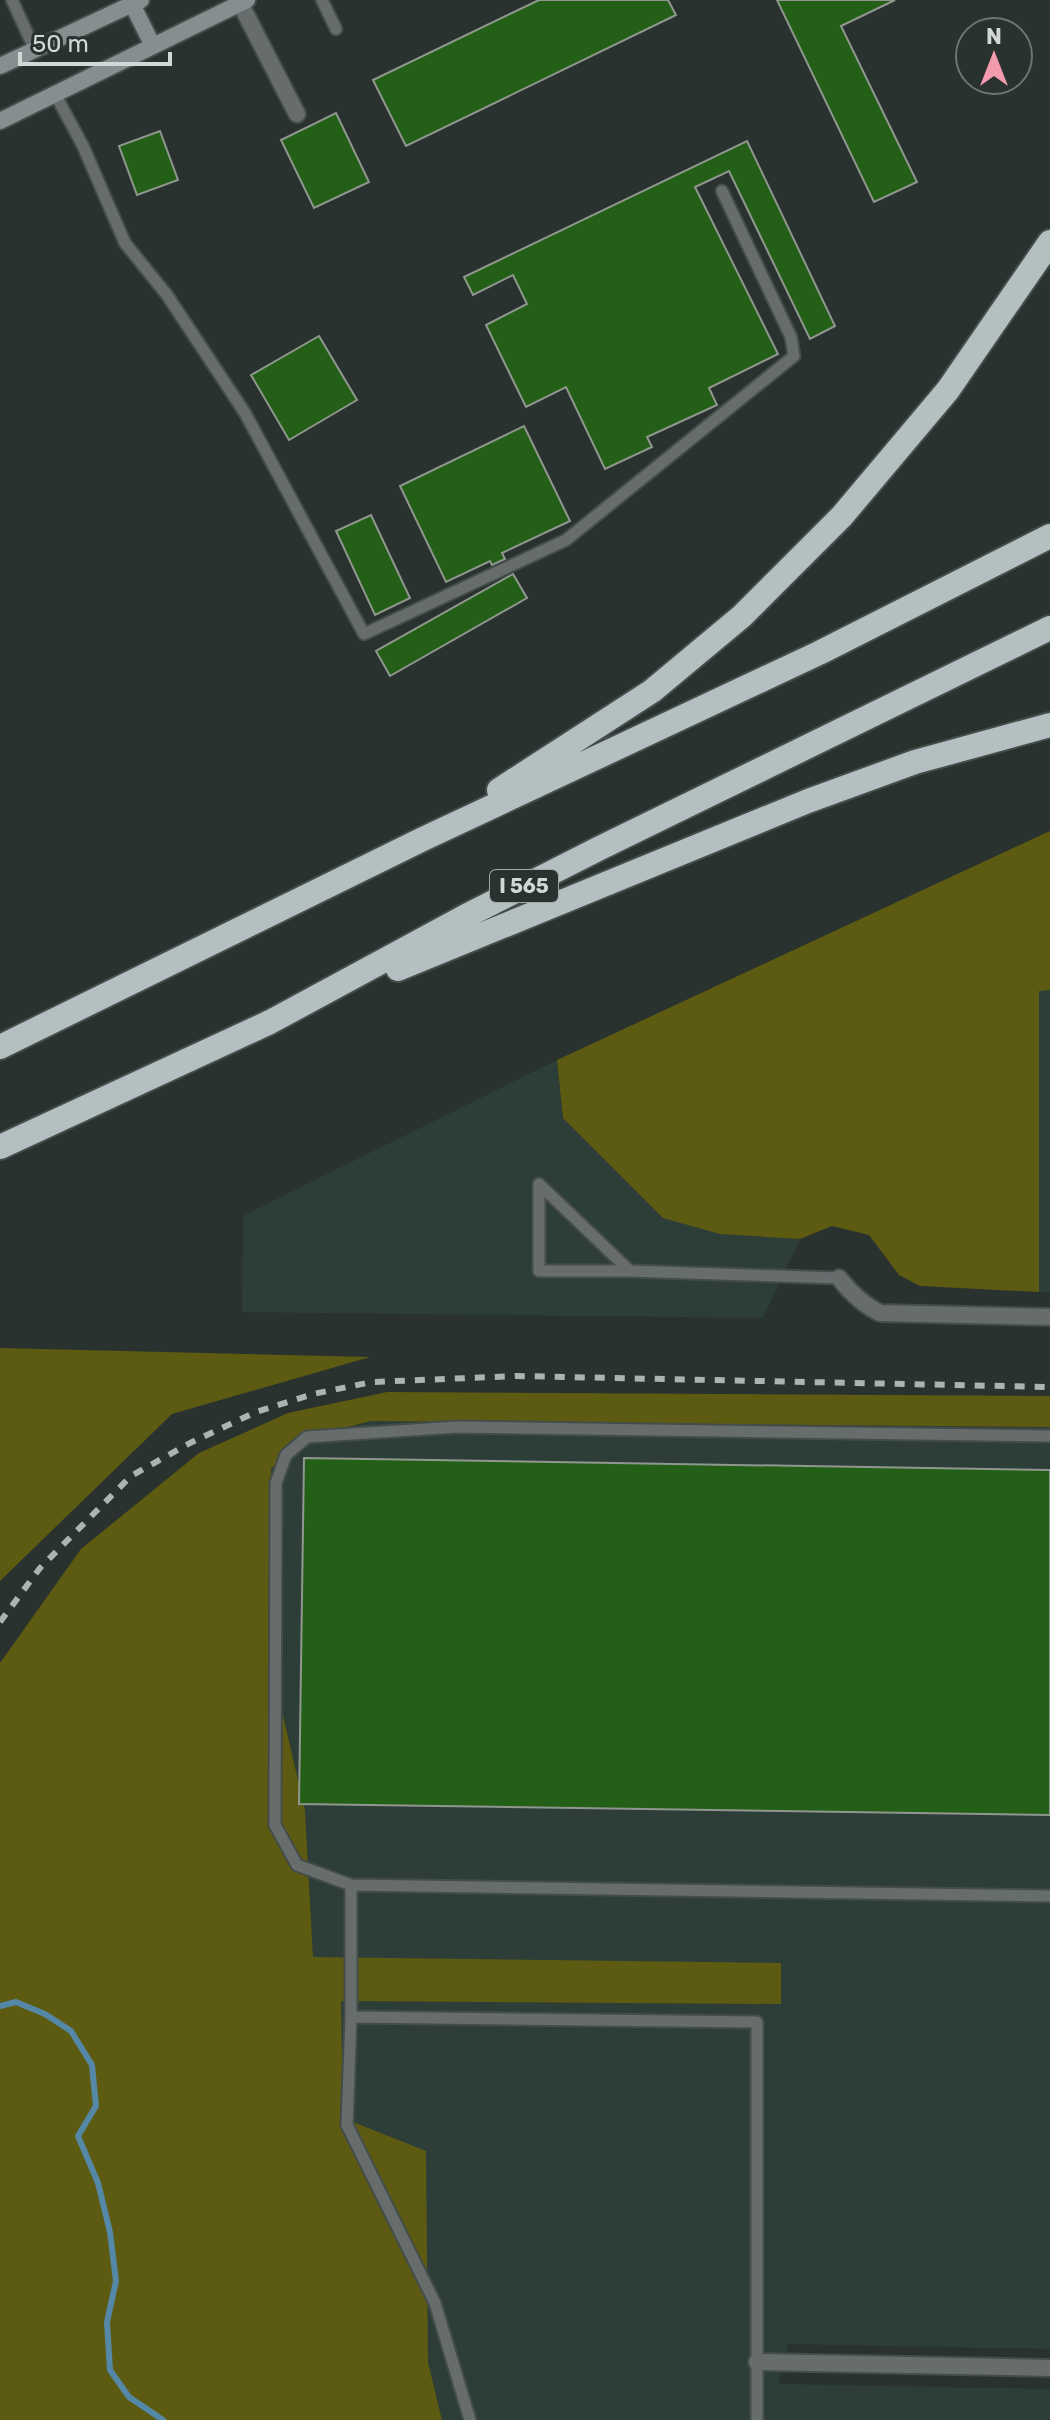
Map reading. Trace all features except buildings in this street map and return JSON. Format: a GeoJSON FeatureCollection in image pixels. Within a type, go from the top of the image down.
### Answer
{"type":"FeatureCollection","features":[{"type":"Feature","properties":{"kind":"highway"},"geometry":{"type":"LineString","coordinates":[[423,839],[652,691],[742,616],[842,516],[948,390],[1050,242]]}},
{"type":"Feature","properties":{"kind":"highway"},"geometry":{"type":"LineString","coordinates":[[0,1047],[423,839],[819,653],[1050,536]]}},
{"type":"Feature","properties":{"kind":"highway","name":"I 565"},"geometry":{"type":"LineString","coordinates":[[0,1147],[270,1022],[600,848],[1050,628]]}},
{"type":"Feature","properties":{"kind":"highway"},"geometry":{"type":"LineString","coordinates":[[270,1022],[808,801],[915,762],[1050,725]]}},
{"type":"Feature","properties":{"kind":"main road"},"geometry":{"type":"LineString","coordinates":[[0,66],[134,1],[153,46]]}},
{"type":"Feature","properties":{"kind":"main road"},"geometry":{"type":"LineString","coordinates":[[0,121],[244,2]]}},
{"type":"Feature","properties":{"kind":"street"},"geometry":{"type":"LineString","coordinates":[[244,2],[297,114]]}},
{"type":"Feature","properties":{"kind":"street"},"geometry":{"type":"LineString","coordinates":[[839,1278],[867,1307],[880,1313],[1050,1317]]}},
{"type":"Feature","properties":{"kind":"street"},"geometry":{"type":"LineString","coordinates":[[757,2362],[1050,2368]]}},
{"type":"Feature","properties":{"kind":"lane"},"geometry":{"type":"LineString","coordinates":[[12,0],[35,50]]}},
{"type":"Feature","properties":{"kind":"lane"},"geometry":{"type":"LineString","coordinates":[[322,0],[336,29]]}},
{"type":"Feature","properties":{"kind":"lane"},"geometry":{"type":"LineString","coordinates":[[55,94],[83,146],[125,243],[167,295],[245,413],[364,634],[566,540],[794,356],[791,337],[722,191]]}},
{"type":"Feature","properties":{"kind":"lane"},"geometry":{"type":"LineString","coordinates":[[630,1271],[539,1184],[539,1271],[839,1278]]}},
{"type":"Feature","properties":{"kind":"lane"},"geometry":{"type":"LineString","coordinates":[[1050,1436],[457,1427],[307,1437],[286,1455],[276,1483],[275,1825],[297,1865],[351,1885],[1050,1896]]}},
{"type":"Feature","properties":{"kind":"lane"},"geometry":{"type":"LineString","coordinates":[[351,1885],[347,2125],[435,2303],[470,2420]]}},
{"type":"Feature","properties":{"kind":"lane"},"geometry":{"type":"LineString","coordinates":[[351,2017],[757,2022],[757,2420]]}},
{"type":"Feature","properties":{"kind":"shaded area"},"geometry":{"type":"Polygon","coordinates":[[[1050,831],[1050,990],[1039,991],[1039,1292],[920,1286],[899,1275],[869,1235],[832,1226],[800,1239],[720,1234],[663,1218],[563,1118],[557,1060],[1050,831]]]}},
{"type":"Feature","properties":{"kind":"shaded area"},"geometry":{"type":"Polygon","coordinates":[[[1039,990],[1050,990],[1050,1292],[1039,1292],[1039,990]]]}},
{"type":"Feature","properties":{"kind":"shaded area"},"geometry":{"type":"Polygon","coordinates":[[[557,1060],[563,1118],[720,1234],[800,1239],[763,1318],[242,1312],[243,1216],[557,1060]]]}},
{"type":"Feature","properties":{"kind":"shaded area"},"geometry":{"type":"Polygon","coordinates":[[[0,1348],[370,1357],[172,1414],[0,1581],[0,1348]]]}},
{"type":"Feature","properties":{"kind":"shaded area"},"geometry":{"type":"Polygon","coordinates":[[[387,1392],[1050,1396],[1050,1427],[371,1421],[301,1439],[271,1469],[269,1655],[305,1810],[313,1957],[781,1963],[781,2004],[341,2001],[343,2118],[426,2151],[428,2362],[442,2420],[0,2420],[0,1663],[81,1549],[199,1453],[288,1413],[387,1392]]]}},
{"type":"Feature","properties":{"kind":"shaded area"},"geometry":{"type":"Polygon","coordinates":[[[371,1421],[1050,1427],[1050,2349],[788,2344],[778,2384],[1050,2389],[1050,2420],[442,2420],[428,2362],[343,2118],[340,2001],[781,2004],[781,1964],[313,1957],[305,1810],[269,1655],[271,1469],[301,1439],[371,1421]]]}},
{"type":"Feature","properties":{"kind":"waterway"},"geometry":{"type":"LineString","coordinates":[[0,2006],[16,2002],[45,2014],[71,2031],[92,2065],[96,2106],[78,2136],[98,2183],[110,2232],[116,2281],[107,2322],[110,2370],[129,2397],[163,2420]]}},
{"type":"Feature","properties":{"kind":"railway"},"geometry":{"type":"LineString","coordinates":[[0,1622],[40,1568],[131,1476],[190,1443],[256,1412],[313,1394],[372,1382],[517,1376],[1050,1387]]}}]}
